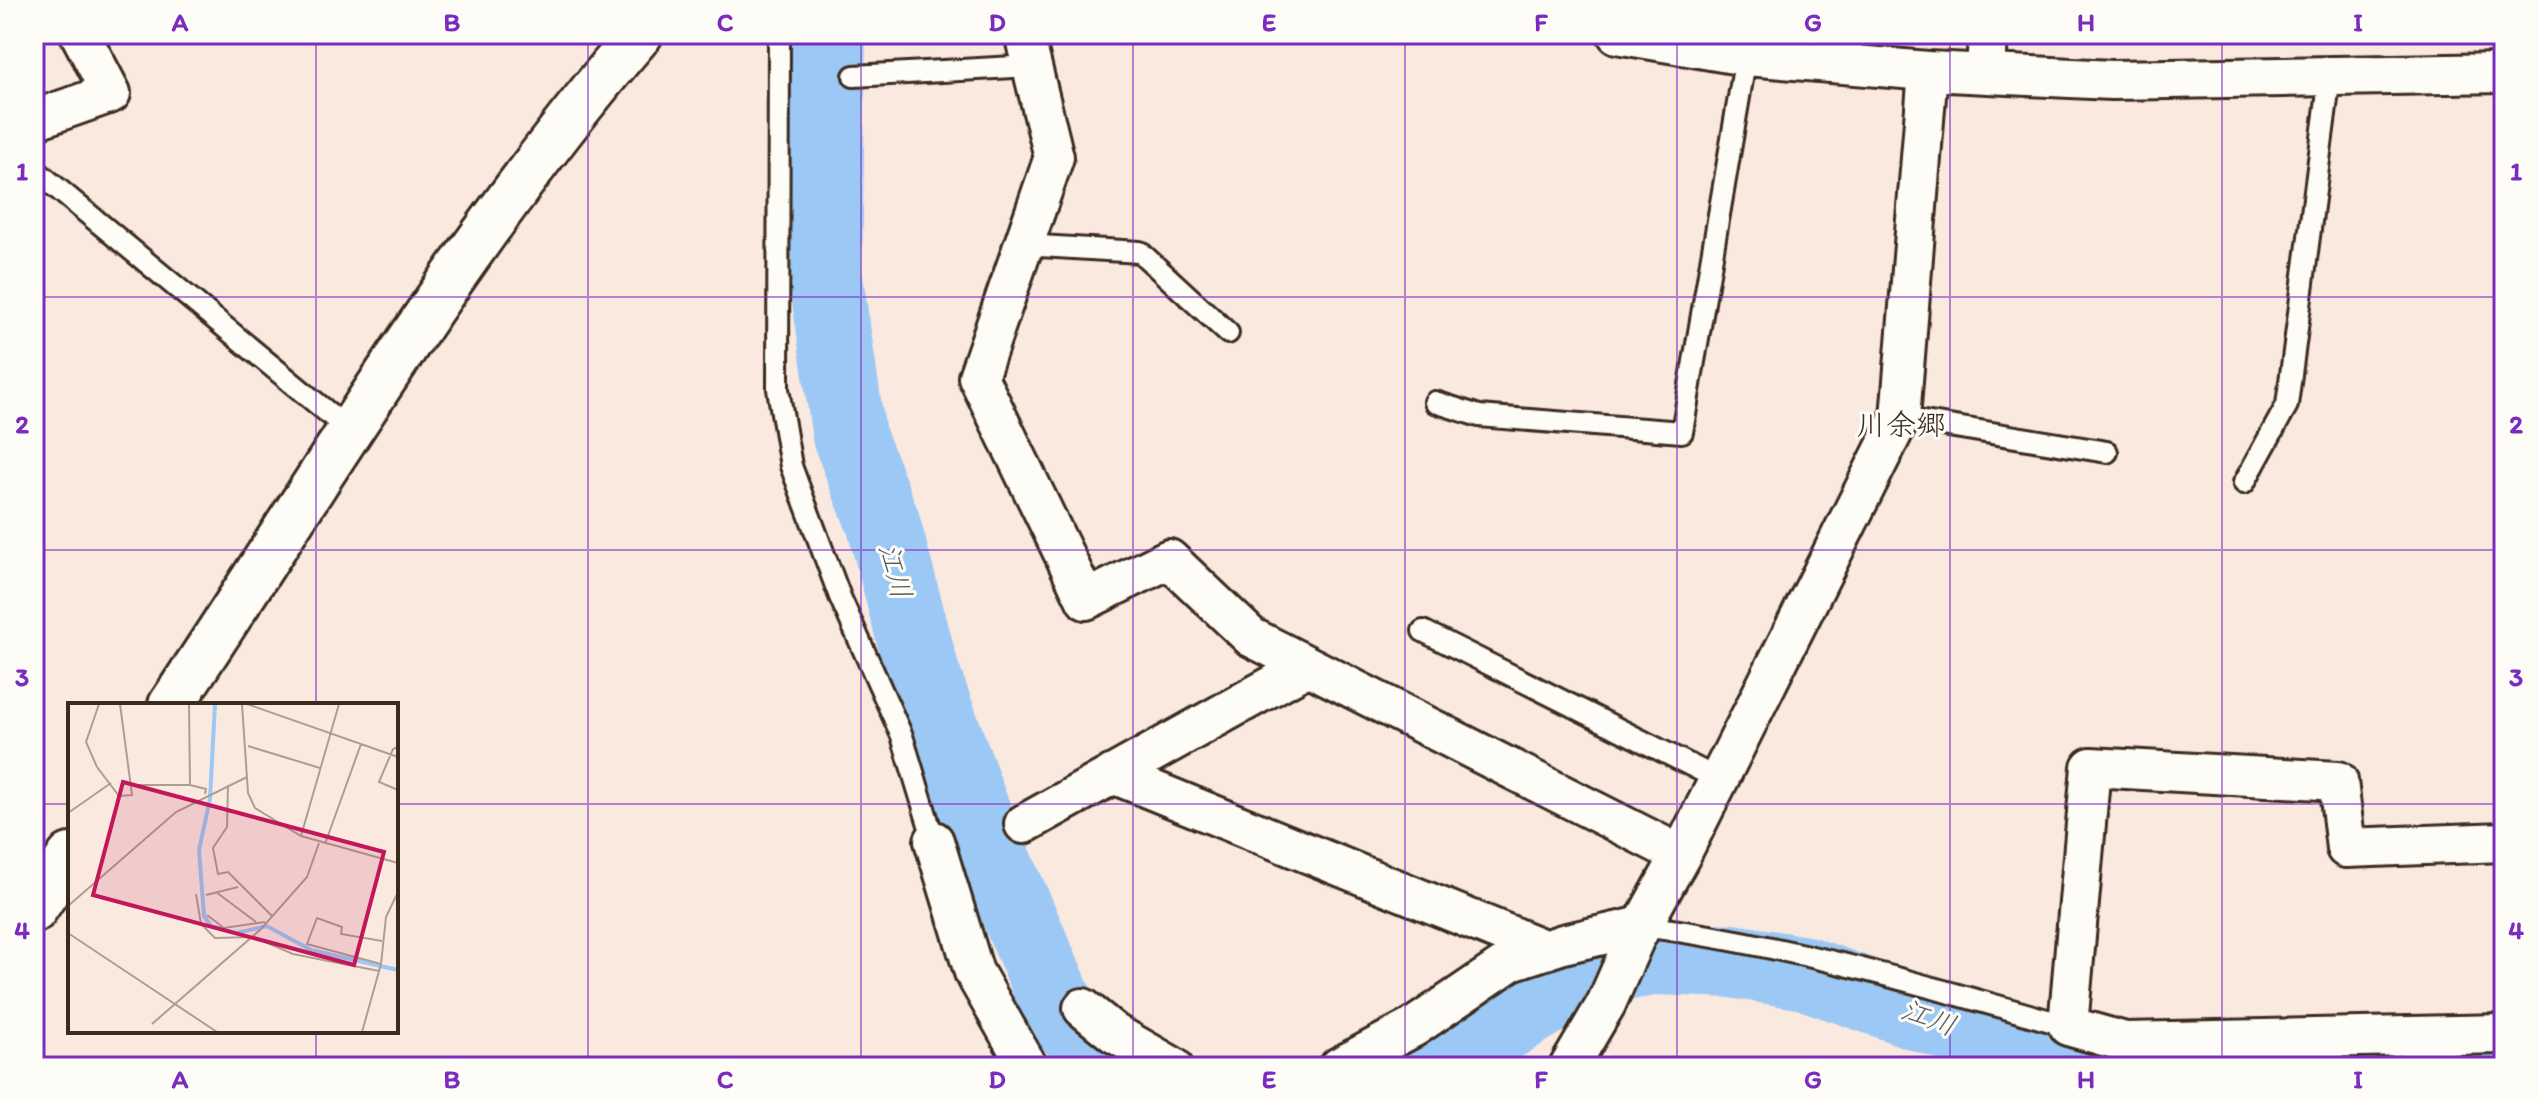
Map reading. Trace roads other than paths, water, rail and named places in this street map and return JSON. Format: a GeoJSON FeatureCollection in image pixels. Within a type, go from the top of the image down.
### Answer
{"type":"FeatureCollection","features":[{"type":"Feature","properties":{"kind":"street"},"geometry":{"type":"LineString","coordinates":[[34,120],[111,93],[80,34]]}},
{"type":"Feature","properties":{"kind":"street"},"geometry":{"type":"LineString","coordinates":[[172,703],[429,312],[549,142],[640,34]]}},
{"type":"Feature","properties":{"kind":"street"},"geometry":{"type":"LineString","coordinates":[[1617,34],[1746,45],[1852,49],[1928,71],[2112,80],[2504,73]]}},
{"type":"Feature","properties":{"kind":"street"},"geometry":{"type":"LineString","coordinates":[[1986,73],[1988,34]]}},
{"type":"Feature","properties":{"kind":"street"},"geometry":{"type":"LineString","coordinates":[[1028,50],[1054,157],[978,377],[1086,600],[1169,559],[1251,637],[1681,855]]}},
{"type":"Feature","properties":{"kind":"street"},"geometry":{"type":"LineString","coordinates":[[1569,1067],[1606,1004],[1638,932],[1681,855],[1900,418],[1928,71]]}},
{"type":"Feature","properties":{"kind":"street"},"geometry":{"type":"LineString","coordinates":[[1024,824],[1308,666]]}},
{"type":"Feature","properties":{"kind":"street"},"geometry":{"type":"LineString","coordinates":[[2504,842],[2346,848],[2338,781],[2091,767],[2068,1026],[2125,1042],[2504,1034]]}},
{"type":"Feature","properties":{"kind":"street"},"geometry":{"type":"LineString","coordinates":[[1113,774],[1546,950]]}},
{"type":"Feature","properties":{"kind":"street"},"geometry":{"type":"LineString","coordinates":[[934,841],[974,972],[1028,1067]]}},
{"type":"Feature","properties":{"kind":"street"},"geometry":{"type":"LineString","coordinates":[[34,910],[68,859]]}},
{"type":"Feature","properties":{"kind":"street"},"geometry":{"type":"LineString","coordinates":[[1339,1067],[1414,1027],[1511,961],[1546,950],[1638,932]]}},
{"type":"Feature","properties":{"kind":"street"},"geometry":{"type":"LineString","coordinates":[[1083,1008],[1114,1033],[1173,1067]]}},
{"type":"Feature","properties":{"kind":"lane"},"geometry":{"type":"LineString","coordinates":[[779,34],[778,389],[784,433],[791,466],[840,597],[902,736],[934,841]]}},
{"type":"Feature","properties":{"kind":"lane"},"geometry":{"type":"LineString","coordinates":[[1435,402],[1479,416],[1682,432],[1746,45]]}},
{"type":"Feature","properties":{"kind":"lane"},"geometry":{"type":"LineString","coordinates":[[854,76],[1028,50]]}},
{"type":"Feature","properties":{"kind":"lane"},"geometry":{"type":"LineString","coordinates":[[2244,483],[2287,405],[2330,76]]}},
{"type":"Feature","properties":{"kind":"lane"},"geometry":{"type":"LineString","coordinates":[[34,169],[350,431]]}},
{"type":"Feature","properties":{"kind":"lane"},"geometry":{"type":"LineString","coordinates":[[1023,245],[1140,252],[1228,333]]}},
{"type":"Feature","properties":{"kind":"lane"},"geometry":{"type":"LineString","coordinates":[[1900,418],[2107,452]]}},
{"type":"Feature","properties":{"kind":"lane"},"geometry":{"type":"LineString","coordinates":[[1423,631],[1718,779]]}},
{"type":"Feature","properties":{"kind":"lane"},"geometry":{"type":"LineString","coordinates":[[1638,932],[1693,932],[1848,963],[2068,1026]]}},
{"type":"Feature","properties":{"kind":"waterway","name":"江川"},"geometry":{"type":"LineString","coordinates":[[829,34],[825,272],[849,436],[883,522],[923,674],[972,808],[1063,1017],[1112,1067]]}},
{"type":"Feature","properties":{"kind":"waterway","name":"江川"},"geometry":{"type":"LineString","coordinates":[[1433,1067],[1597,968],[1660,958],[1732,961],[1805,973],[2004,1044],[2115,1065],[2504,1056]]}},
{"type":"Feature","properties":{"kind":"district","name":"川余郷"},"geometry":{"type":"Point","coordinates":[1901,425]}}]}
